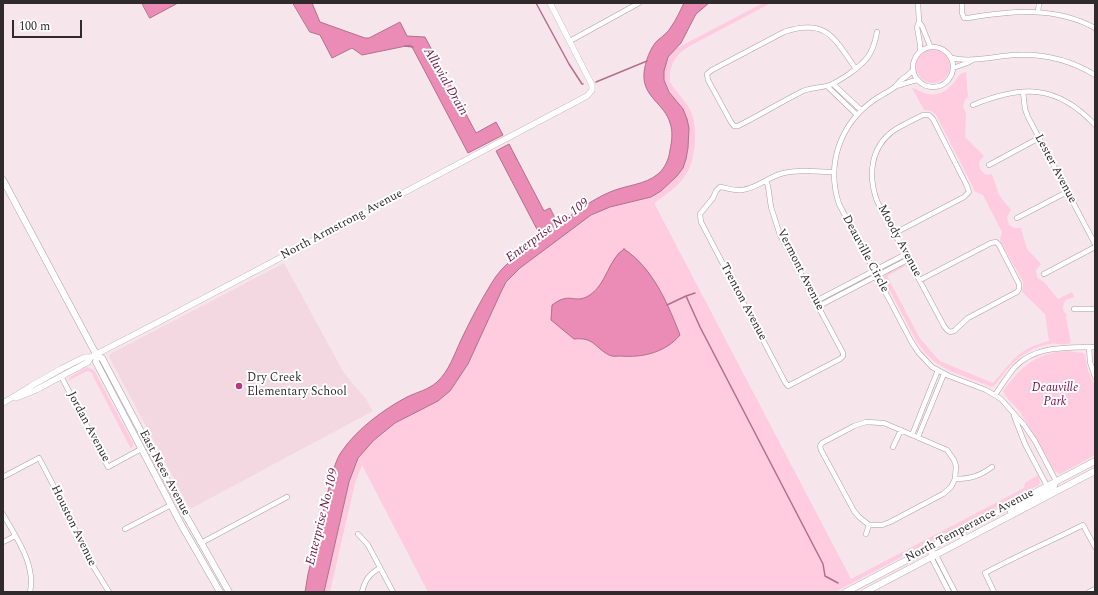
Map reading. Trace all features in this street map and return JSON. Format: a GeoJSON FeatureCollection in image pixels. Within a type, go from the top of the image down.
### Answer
{"type":"FeatureCollection","features":[{"type":"Feature","properties":{"kind":"main road","name":"East Nees Avenue"},"geometry":{"type":"LineString","coordinates":[[3,180],[6,192],[95,356],[96,362],[141,449],[220,592]]}},
{"type":"Feature","properties":{"kind":"main road","name":"East Nees Avenue"},"geometry":{"type":"LineString","coordinates":[[95,356],[102,358],[181,507],[229,592]]}},
{"type":"Feature","properties":{"kind":"main road"},"geometry":{"type":"LineString","coordinates":[[141,449],[156,468],[174,502],[181,507]]}},
{"type":"Feature","properties":{"kind":"main road","name":"North Temperance Avenue"},"geometry":{"type":"LineString","coordinates":[[846,592],[1095,461]]}},
{"type":"Feature","properties":{"kind":"main road","name":"North Temperance Avenue"},"geometry":{"type":"LineString","coordinates":[[865,592],[1095,471]]}},
{"type":"Feature","properties":{"kind":"main road"},"geometry":{"type":"LineString","coordinates":[[1001,521],[1018,507],[1053,488],[1056,481]]}},
{"type":"Feature","properties":{"kind":"main road"},"geometry":{"type":"LineString","coordinates":[[171,505],[196,541],[201,543]]}},
{"type":"Feature","properties":{"kind":"street"},"geometry":{"type":"LineString","coordinates":[[550,3],[570,41],[639,3]]}},
{"type":"Feature","properties":{"kind":"street"},"geometry":{"type":"LineString","coordinates":[[918,3],[919,22],[917,27],[920,51]]}},
{"type":"Feature","properties":{"kind":"street"},"geometry":{"type":"LineString","coordinates":[[962,3],[962,13],[964,18],[1016,12],[1038,12],[1065,16],[1095,28]]}},
{"type":"Feature","properties":{"kind":"street"},"geometry":{"type":"LineString","coordinates":[[1038,12],[1039,3]]}},
{"type":"Feature","properties":{"kind":"street"},"geometry":{"type":"LineString","coordinates":[[919,22],[930,46]]}},
{"type":"Feature","properties":{"kind":"street"},"geometry":{"type":"LineString","coordinates":[[856,69],[831,35],[817,28],[808,27],[796,28],[784,32],[707,74],[708,80],[734,126],[738,126],[806,89],[833,84],[856,69],[872,52],[877,32]]}},
{"type":"Feature","properties":{"kind":"street","name":"North Armstrong Avenue"},"geometry":{"type":"LineString","coordinates":[[5,403],[36,390],[88,362],[95,356],[587,96],[592,85],[570,41]]}},
{"type":"Feature","properties":{"kind":"street"},"geometry":{"type":"LineString","coordinates":[[930,46],[937,46],[948,52],[952,58],[954,68],[952,76],[948,81],[937,87],[924,85],[918,80],[913,70],[915,57],[920,51],[930,46]]}},
{"type":"Feature","properties":{"kind":"street"},"geometry":{"type":"LineString","coordinates":[[952,58],[973,60],[1019,54],[1041,55],[1075,64],[1095,75]]}},
{"type":"Feature","properties":{"kind":"street"},"geometry":{"type":"LineString","coordinates":[[954,68],[973,60]]}},
{"type":"Feature","properties":{"kind":"street","name":"Deauville Circle"},"geometry":{"type":"LineString","coordinates":[[913,70],[896,86],[861,110],[842,136],[834,172],[836,193],[840,204],[874,271],[918,352],[924,360],[944,374],[986,390],[1007,405],[1035,441],[1056,481]]}},
{"type":"Feature","properties":{"kind":"street","name":"Deauville Circle"},"geometry":{"type":"LineString","coordinates":[[896,86],[918,80]]}},
{"type":"Feature","properties":{"kind":"street"},"geometry":{"type":"LineString","coordinates":[[833,84],[861,110]]}},
{"type":"Feature","properties":{"kind":"street"},"geometry":{"type":"LineString","coordinates":[[827,86],[857,115]]}},
{"type":"Feature","properties":{"kind":"street"},"geometry":{"type":"LineString","coordinates":[[973,106],[995,97],[1023,92],[1044,93],[1066,101],[1077,108],[1095,125]]}},
{"type":"Feature","properties":{"kind":"street","name":"Lester Avenue"},"geometry":{"type":"LineString","coordinates":[[1023,92],[1025,109],[1095,244]]}},
{"type":"Feature","properties":{"kind":"street","name":"Moody Avenue"},"geometry":{"type":"LineString","coordinates":[[895,233],[964,197],[969,192],[933,119],[928,115],[923,115],[898,128],[888,135],[881,144],[875,155],[872,166],[873,186],[878,201],[944,326],[950,332],[954,331],[968,318],[1016,292],[1020,288],[999,245],[996,242],[991,243],[920,280]]}},
{"type":"Feature","properties":{"kind":"street"},"geometry":{"type":"LineString","coordinates":[[989,165],[1039,138]]}},
{"type":"Feature","properties":{"kind":"street"},"geometry":{"type":"LineString","coordinates":[[766,181],[775,176],[789,172],[834,172]]}},
{"type":"Feature","properties":{"kind":"street","name":"Trenton Avenue"},"geometry":{"type":"LineString","coordinates":[[766,181],[754,187],[740,190],[720,187],[699,217],[788,386],[843,356]]}},
{"type":"Feature","properties":{"kind":"street","name":"Vermont Avenue"},"geometry":{"type":"LineString","coordinates":[[766,181],[771,207],[780,235],[843,356]]}},
{"type":"Feature","properties":{"kind":"street"},"geometry":{"type":"LineString","coordinates":[[1017,218],[1067,192]]}},
{"type":"Feature","properties":{"kind":"street"},"geometry":{"type":"LineString","coordinates":[[1044,274],[1095,247]]}},
{"type":"Feature","properties":{"kind":"street"},"geometry":{"type":"LineString","coordinates":[[816,302],[906,254]]}},
{"type":"Feature","properties":{"kind":"street"},"geometry":{"type":"LineString","coordinates":[[818,306],[909,259]]}},
{"type":"Feature","properties":{"kind":"street"},"geometry":{"type":"LineString","coordinates":[[1074,309],[1095,309]]}},
{"type":"Feature","properties":{"kind":"street"},"geometry":{"type":"LineString","coordinates":[[1089,347],[1090,362],[1095,377]]}},
{"type":"Feature","properties":{"kind":"street"},"geometry":{"type":"LineString","coordinates":[[995,395],[1016,366],[1031,355],[1054,348],[1095,347]]}},
{"type":"Feature","properties":{"kind":"street","name":"North Armstrong Avenue"},"geometry":{"type":"LineString","coordinates":[[5,403],[54,373],[85,357],[95,356]]}},
{"type":"Feature","properties":{"kind":"street"},"geometry":{"type":"LineString","coordinates":[[912,435],[938,370]]}},
{"type":"Feature","properties":{"kind":"street"},"geometry":{"type":"LineString","coordinates":[[918,437],[944,374]]}},
{"type":"Feature","properties":{"kind":"street","name":"Jordan Avenue"},"geometry":{"type":"LineString","coordinates":[[61,376],[108,467],[141,449]]}},
{"type":"Feature","properties":{"kind":"street","name":"Deauville Circle"},"geometry":{"type":"LineString","coordinates":[[1013,413],[1025,444],[1047,486]]}},
{"type":"Feature","properties":{"kind":"street"},"geometry":{"type":"LineString","coordinates":[[873,421],[884,423],[901,430],[940,446],[950,454],[956,466],[955,479],[951,487],[943,494],[890,522],[875,526],[869,525],[854,511],[820,446],[822,443],[860,424],[873,421]]}},
{"type":"Feature","properties":{"kind":"street"},"geometry":{"type":"LineString","coordinates":[[894,447],[901,430]]}},
{"type":"Feature","properties":{"kind":"street","name":"Houston Avenue"},"geometry":{"type":"LineString","coordinates":[[3,477],[39,458],[69,515],[85,553],[109,592]]}},
{"type":"Feature","properties":{"kind":"street"},"geometry":{"type":"LineString","coordinates":[[955,479],[971,478],[992,467]]}},
{"type":"Feature","properties":{"kind":"street"},"geometry":{"type":"LineString","coordinates":[[201,543],[287,497]]}},
{"type":"Feature","properties":{"kind":"street"},"geometry":{"type":"LineString","coordinates":[[126,529],[171,505]]}},
{"type":"Feature","properties":{"kind":"street"},"geometry":{"type":"LineString","coordinates":[[3,514],[30,567],[30,592]]}},
{"type":"Feature","properties":{"kind":"street"},"geometry":{"type":"LineString","coordinates":[[866,534],[869,525]]}},
{"type":"Feature","properties":{"kind":"street"},"geometry":{"type":"LineString","coordinates":[[994,592],[985,573],[1023,553],[1040,547],[1083,525],[1095,545]]}},
{"type":"Feature","properties":{"kind":"street"},"geometry":{"type":"LineString","coordinates":[[358,534],[368,544],[393,592]]}},
{"type":"Feature","properties":{"kind":"street"},"geometry":{"type":"LineString","coordinates":[[3,542],[15,536]]}},
{"type":"Feature","properties":{"kind":"street"},"geometry":{"type":"LineString","coordinates":[[930,548],[949,592]]}},
{"type":"Feature","properties":{"kind":"street"},"geometry":{"type":"LineString","coordinates":[[933,556],[955,592]]}},
{"type":"Feature","properties":{"kind":"street"},"geometry":{"type":"LineString","coordinates":[[362,592],[364,584],[370,574],[380,568]]}},
{"type":"Feature","properties":{"kind":"street"},"geometry":{"type":"LineString","coordinates":[[1089,592],[1095,589]]}},
{"type":"Feature","properties":{"kind":"shaded area","name":"Dry Creek Elementary School"},"geometry":{"type":"Polygon","coordinates":[[[284,263],[344,373],[366,399],[373,411],[190,509],[109,357],[110,354],[284,263]]]}},
{"type":"Feature","properties":{"kind":"green space"},"geometry":{"type":"Polygon","coordinates":[[[763,3],[771,3],[688,47],[680,53],[674,62],[670,71],[670,82],[689,108],[692,115],[695,129],[694,151],[689,169],[679,184],[654,203],[851,579],[1024,488],[1025,483],[1038,475],[1040,482],[1039,485],[835,592],[428,592],[362,465],[355,483],[330,592],[324,592],[349,482],[358,458],[374,440],[395,423],[438,401],[450,391],[468,364],[506,282],[520,268],[591,215],[601,210],[661,191],[683,109],[667,87],[664,79],[663,72],[669,56],[677,48],[763,3]]]}},
{"type":"Feature","properties":{"kind":"green space"},"geometry":{"type":"Polygon","coordinates":[[[930,49],[936,49],[940,50],[947,56],[950,66],[949,73],[943,80],[936,83],[930,83],[926,82],[919,76],[916,69],[916,63],[917,59],[923,52],[930,49]]]}},
{"type":"Feature","properties":{"kind":"green space"},"geometry":{"type":"Polygon","coordinates":[[[966,72],[968,97],[965,100],[963,107],[966,113],[965,137],[984,156],[979,162],[980,169],[986,175],[992,174],[999,195],[1011,210],[1007,217],[1009,225],[1015,228],[1021,228],[1027,249],[1041,264],[1036,270],[1037,277],[1044,282],[1058,299],[1072,292],[1074,297],[1066,300],[1063,306],[1063,310],[1067,315],[1066,317],[1071,343],[1049,344],[1031,350],[1012,364],[992,387],[950,371],[936,363],[926,354],[917,342],[883,278],[887,273],[894,269],[907,265],[887,276],[919,337],[940,361],[993,383],[1011,362],[1022,352],[1038,344],[1049,341],[1045,314],[1022,292],[1023,282],[1000,240],[1002,232],[983,195],[974,191],[936,115],[931,111],[924,110],[912,88],[927,94],[938,94],[947,90],[960,74],[966,72]]]}},
{"type":"Feature","properties":{"kind":"green space","name":"Deauville Park"},"geometry":{"type":"Polygon","coordinates":[[[1067,351],[1083,353],[1085,355],[1088,371],[1095,386],[1095,455],[1060,474],[1055,472],[1017,408],[1006,397],[1003,391],[1023,368],[1037,358],[1056,352],[1067,351]]]}},
{"type":"Feature","properties":{"kind":"green space"},"geometry":{"type":"Polygon","coordinates":[[[87,367],[94,370],[133,443],[131,449],[91,372],[87,371],[68,381],[70,377],[87,367]]]}},
{"type":"Feature","properties":{"kind":"water"},"geometry":{"type":"Polygon","coordinates":[[[142,3],[178,3],[150,18],[142,3]]]}},
{"type":"Feature","properties":{"kind":"water"},"geometry":{"type":"Polygon","coordinates":[[[293,3],[312,3],[320,22],[365,38],[369,38],[400,22],[407,36],[425,37],[476,133],[496,122],[503,135],[468,153],[411,45],[362,55],[352,48],[332,58],[320,35],[310,32],[293,3]]]}},
{"type":"Feature","properties":{"kind":"water","name":"Enterprise No. 109"},"geometry":{"type":"Polygon","coordinates":[[[684,3],[709,3],[696,14],[681,43],[668,57],[664,71],[664,80],[669,92],[683,109],[689,128],[688,148],[683,168],[661,191],[651,197],[610,207],[591,215],[520,268],[506,282],[468,364],[450,391],[438,401],[395,423],[374,440],[358,458],[349,482],[324,592],[305,592],[331,479],[335,464],[340,454],[363,427],[389,407],[430,387],[441,378],[451,362],[475,312],[496,277],[513,258],[541,237],[496,151],[509,144],[544,211],[550,208],[558,224],[603,195],[653,178],[665,166],[669,157],[672,129],[664,111],[647,88],[644,81],[644,73],[648,55],[655,43],[670,29],[684,3]]]}},
{"type":"Feature","properties":{"kind":"water"},"geometry":{"type":"Polygon","coordinates":[[[624,249],[643,266],[651,276],[665,299],[680,335],[668,346],[646,355],[610,356],[590,341],[574,339],[551,320],[552,305],[566,298],[582,299],[590,295],[600,285],[619,253],[624,249]]]}},
{"type":"Feature","properties":{"kind":"waterway"},"geometry":{"type":"LineString","coordinates":[[536,3],[569,64],[583,84]]}},
{"type":"Feature","properties":{"kind":"waterway","name":"Alluvial Drain"},"geometry":{"type":"LineString","coordinates":[[405,46],[413,47]]}},
{"type":"Feature","properties":{"kind":"waterway"},"geometry":{"type":"LineString","coordinates":[[596,82],[647,61]]}},
{"type":"Feature","properties":{"kind":"waterway","name":"Alluvial Drain"},"geometry":{"type":"LineString","coordinates":[[667,305],[695,293]]}},
{"type":"Feature","properties":{"kind":"waterway"},"geometry":{"type":"LineString","coordinates":[[686,296],[700,327],[823,564],[825,576],[838,583]]}},
{"type":"Feature","properties":{"kind":"place","name":"Dry Creek Elementary School"},"geometry":{"type":"Point","coordinates":[239,386]}}]}
